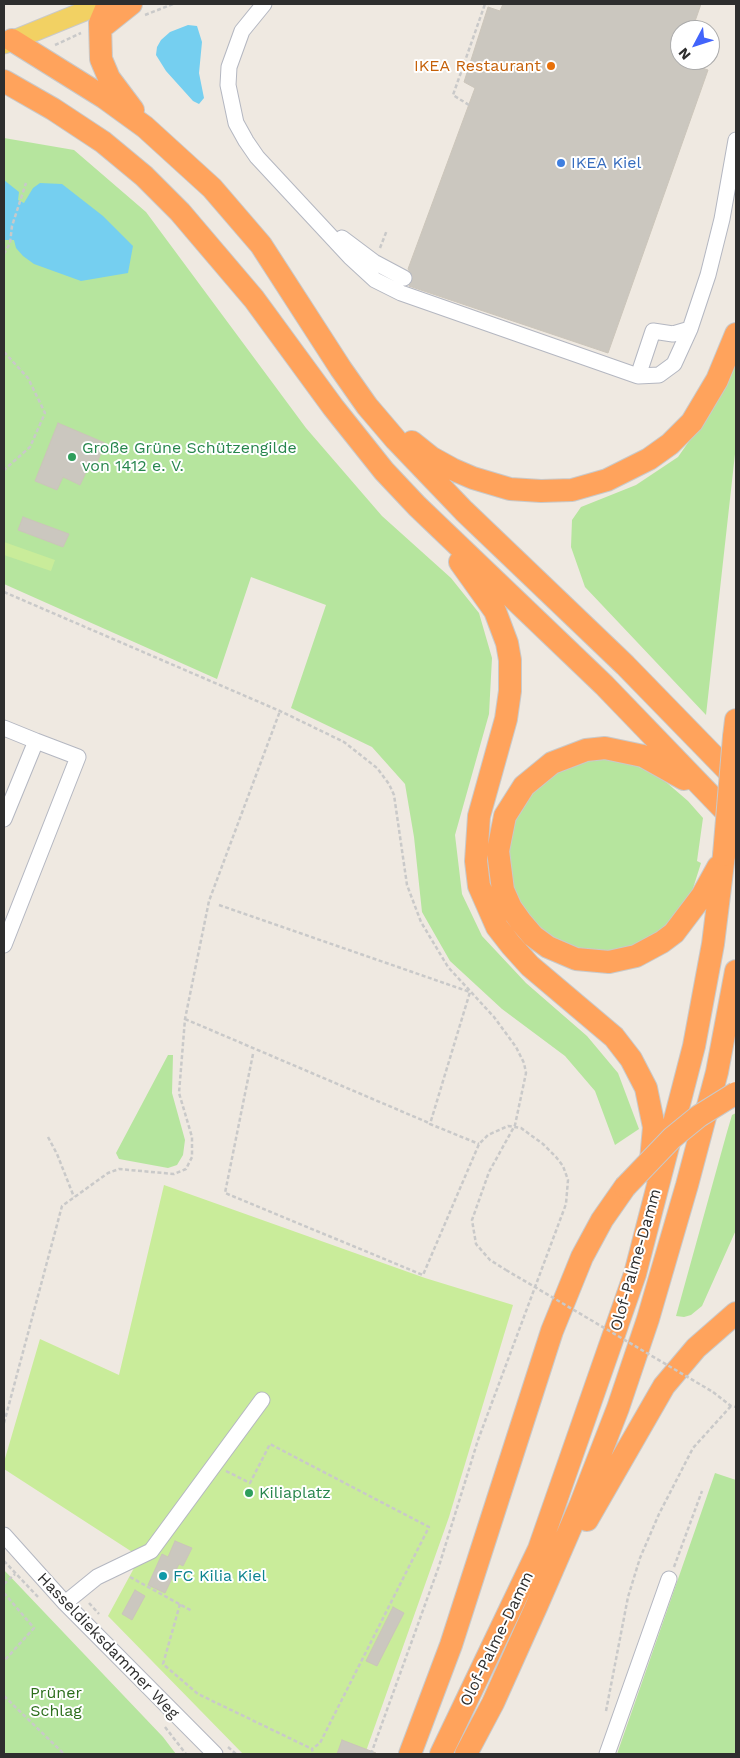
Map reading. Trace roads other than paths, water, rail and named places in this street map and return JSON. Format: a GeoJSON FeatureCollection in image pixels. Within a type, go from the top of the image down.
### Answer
{"type":"FeatureCollection","features":[{"type":"Feature","properties":{"kind":"highway"},"geometry":{"type":"LineString","coordinates":[[108,4],[103,12],[99,31],[99,50],[103,67],[145,127]]}},
{"type":"Feature","properties":{"kind":"highway"},"geometry":{"type":"LineString","coordinates":[[99,31],[105,23],[136,10]]}},
{"type":"Feature","properties":{"kind":"highway"},"geometry":{"type":"LineString","coordinates":[[6,40],[105,98],[145,127],[212,188],[261,245],[367,406],[406,451],[464,511],[625,665],[736,779]]}},
{"type":"Feature","properties":{"kind":"highway"},"geometry":{"type":"LineString","coordinates":[[4,81],[28,93],[80,125],[126,160],[180,212],[254,299],[333,407],[384,471],[417,506],[604,685],[716,799],[736,822]]}},
{"type":"Feature","properties":{"kind":"highway"},"geometry":{"type":"LineString","coordinates":[[367,406],[432,458],[472,478],[496,486],[525,491],[572,490],[607,480],[629,470],[670,444],[692,422],[704,404],[726,363],[736,334]]}},
{"type":"Feature","properties":{"kind":"highway"},"geometry":{"type":"LineString","coordinates":[[417,506],[485,594],[502,627],[510,660],[510,691],[506,719],[480,816],[476,861],[479,886],[487,909],[496,927],[530,966],[614,1037],[631,1059],[646,1088],[654,1127],[650,1177],[635,1274]]}},
{"type":"Feature","properties":{"kind":"highway"},"geometry":{"type":"LineString","coordinates":[[716,799],[664,766],[643,756],[604,748],[586,750],[552,763],[524,786],[505,816],[498,851],[503,890],[511,908],[520,922],[533,936],[548,946],[576,959],[593,962],[629,958],[662,942],[716,886],[724,855],[735,729]]}},
{"type":"Feature","properties":{"kind":"highway","name":"Olof-Palme-Damm"},"geometry":{"type":"LineString","coordinates":[[440,1754],[539,1549],[635,1274],[694,1046],[716,886]]}},
{"type":"Feature","properties":{"kind":"highway","name":"Olof-Palme-Damm"},"geometry":{"type":"LineString","coordinates":[[466,1754],[493,1703],[537,1605],[580,1506],[618,1408],[648,1320],[717,1072],[736,971]]}},
{"type":"Feature","properties":{"kind":"highway"},"geometry":{"type":"LineString","coordinates":[[410,1754],[451,1645],[552,1331],[582,1257],[602,1220],[625,1187],[672,1138],[699,1116],[736,1092]]}},
{"type":"Feature","properties":{"kind":"highway"},"geometry":{"type":"LineString","coordinates":[[537,1605],[664,1386],[696,1348],[736,1313]]}},
{"type":"Feature","properties":{"kind":"main road"},"geometry":{"type":"LineString","coordinates":[[6,40],[102,4]]}},
{"type":"Feature","properties":{"kind":"street"},"geometry":{"type":"LineString","coordinates":[[264,4],[246,24],[235,46],[229,67],[228,85],[236,123],[258,157],[350,257],[375,280],[401,293],[638,376],[658,375],[674,364],[690,329],[708,275],[722,219],[736,140]]}},
{"type":"Feature","properties":{"kind":"street"},"geometry":{"type":"LineString","coordinates":[[317,219],[374,262],[404,278]]}},
{"type":"Feature","properties":{"kind":"street"},"geometry":{"type":"LineString","coordinates":[[638,376],[653,331],[673,334],[690,329]]}},
{"type":"Feature","properties":{"kind":"street"},"geometry":{"type":"LineString","coordinates":[[4,728],[78,757],[4,945]]}},
{"type":"Feature","properties":{"kind":"street"},"geometry":{"type":"LineString","coordinates":[[4,819],[36,740]]}},
{"type":"Feature","properties":{"kind":"street"},"geometry":{"type":"LineString","coordinates":[[65,1603],[87,1584],[151,1551],[262,1400]]}},
{"type":"Feature","properties":{"kind":"street","name":"Hasseldieksdammer Weg"},"geometry":{"type":"LineString","coordinates":[[4,1536],[65,1603],[215,1754]]}},
{"type":"Feature","properties":{"kind":"street"},"geometry":{"type":"LineString","coordinates":[[609,1748],[669,1579]]}},
{"type":"Feature","properties":{"kind":"water"},"geometry":{"type":"Polygon","coordinates":[[[188,25],[197,26],[202,42],[199,73],[204,98],[199,104],[193,101],[166,71],[156,55],[157,47],[161,40],[170,32],[188,25]]]}},
{"type":"Feature","properties":{"kind":"water"},"geometry":{"type":"Polygon","coordinates":[[[4,180],[19,192],[18,200],[24,203],[33,188],[40,183],[62,184],[103,216],[133,246],[128,273],[81,281],[34,264],[16,248],[14,240],[5,240],[4,244],[4,180]]]}},
{"type":"Feature","properties":{"kind":"place","name":"IKEA Restaurant"},"geometry":{"type":"Point","coordinates":[551,66]}},
{"type":"Feature","properties":{"kind":"place","name":"IKEA Kiel"},"geometry":{"type":"Point","coordinates":[561,163]}},
{"type":"Feature","properties":{"kind":"place","name":"Große Grüne Schützengilde von 1412 e. V."},"geometry":{"type":"Point","coordinates":[72,457]}},
{"type":"Feature","properties":{"kind":"place","name":"Kiliaplatz"},"geometry":{"type":"Point","coordinates":[249,1493]}},
{"type":"Feature","properties":{"kind":"place","name":"FC Kilia Kiel"},"geometry":{"type":"Point","coordinates":[163,1576]}},
{"type":"Feature","properties":{"kind":"park label","name":"Prüner Schlag"},"geometry":{"type":"Point","coordinates":[56,1702]}}]}
